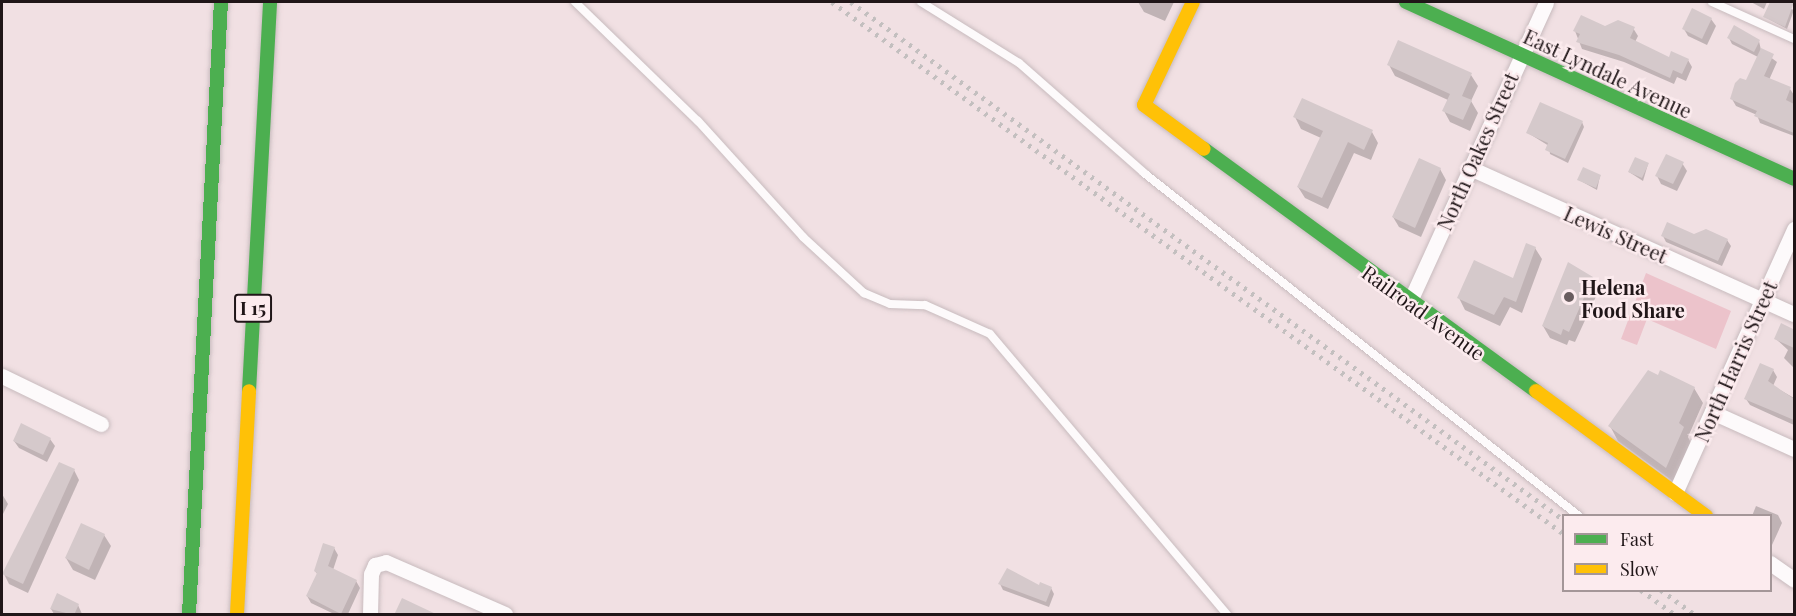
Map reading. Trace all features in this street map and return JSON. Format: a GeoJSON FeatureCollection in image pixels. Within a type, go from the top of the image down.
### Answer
{"type":"FeatureCollection","features":[{"type":"Feature","properties":{"kind":"main road","name":"I 15"},"geometry":{"type":"LineString","coordinates":[[189,615],[221,2]]}},
{"type":"Feature","properties":{"kind":"main road","name":"I 15"},"geometry":{"type":"LineString","coordinates":[[237,615],[270,2]]}},
{"type":"Feature","properties":{"kind":"main road","name":"Railroad Avenue"},"geometry":{"type":"LineString","coordinates":[[1192,2],[1144,105],[1703,514]]}},
{"type":"Feature","properties":{"kind":"main road","name":"East Lyndale Avenue"},"geometry":{"type":"LineString","coordinates":[[1406,2],[1794,179]]}},
{"type":"Feature","properties":{"kind":"main road"},"geometry":{"type":"LineString","coordinates":[[183,615],[190,594]]}},
{"type":"Feature","properties":{"kind":"street","name":"North Oakes Street"},"geometry":{"type":"LineString","coordinates":[[1410,301],[1546,2]]}},
{"type":"Feature","properties":{"kind":"street","name":"Lewis Street"},"geometry":{"type":"LineString","coordinates":[[1470,168],[1794,314]]}},
{"type":"Feature","properties":{"kind":"street","name":"North Harris Street"},"geometry":{"type":"LineString","coordinates":[[1675,493],[1794,229]]}},
{"type":"Feature","properties":{"kind":"street"},"geometry":{"type":"LineString","coordinates":[[2,376],[101,424]]}},
{"type":"Feature","properties":{"kind":"street"},"geometry":{"type":"LineString","coordinates":[[1712,412],[1794,449]]}},
{"type":"Feature","properties":{"kind":"street"},"geometry":{"type":"LineString","coordinates":[[370,615],[371,574],[375,565],[386,562],[505,615]]}},
{"type":"Feature","properties":{"kind":"street"},"geometry":{"type":"LineString","coordinates":[[1772,564],[1794,580]]}},
{"type":"Feature","properties":{"kind":"lane"},"geometry":{"type":"LineString","coordinates":[[575,2],[698,121],[803,237],[864,293],[890,304],[926,305],[990,334],[1227,615]]}},
{"type":"Feature","properties":{"kind":"lane"},"geometry":{"type":"LineString","coordinates":[[921,2],[1019,63],[1144,173],[1576,514]]}},
{"type":"Feature","properties":{"kind":"lane"},"geometry":{"type":"LineString","coordinates":[[1712,2],[1794,39]]}},
{"type":"Feature","properties":{"kind":"shaded area"},"geometry":{"type":"Polygon","coordinates":[[[1646,273],[1731,311],[1716,349],[1647,319],[1637,345],[1621,339],[1646,273]]]}},
{"type":"Feature","properties":{"kind":"building"},"geometry":{"type":"Polygon","coordinates":[[[1770,2],[1794,2],[1785,27],[1763,17],[1770,2]]]}},
{"type":"Feature","properties":{"kind":"building"},"geometry":{"type":"Polygon","coordinates":[[[1692,8],[1712,18],[1702,39],[1682,29],[1692,8]]]}},
{"type":"Feature","properties":{"kind":"building"},"geometry":{"type":"Polygon","coordinates":[[[1581,15],[1605,26],[1618,20],[1635,27],[1630,38],[1669,57],[1671,51],[1689,59],[1682,74],[1673,70],[1670,78],[1619,55],[1576,42],[1580,34],[1573,31],[1581,15]]]}},
{"type":"Feature","properties":{"kind":"building"},"geometry":{"type":"Polygon","coordinates":[[[1734,25],[1760,40],[1754,52],[1727,38],[1734,25]]]}},
{"type":"Feature","properties":{"kind":"building"},"geometry":{"type":"Polygon","coordinates":[[[1398,40],[1472,73],[1462,96],[1472,100],[1463,120],[1442,111],[1450,94],[1387,65],[1398,40]]]}},
{"type":"Feature","properties":{"kind":"building"},"geometry":{"type":"Polygon","coordinates":[[[1761,48],[1774,54],[1764,76],[1791,87],[1786,100],[1794,104],[1794,133],[1754,116],[1757,111],[1730,99],[1735,83],[1740,78],[1746,80],[1761,48]]]}},
{"type":"Feature","properties":{"kind":"building"},"geometry":{"type":"Polygon","coordinates":[[[1302,98],[1373,130],[1364,150],[1348,142],[1322,198],[1297,187],[1323,131],[1293,117],[1302,98]]]}},
{"type":"Feature","properties":{"kind":"building"},"geometry":{"type":"Polygon","coordinates":[[[1540,102],[1583,121],[1565,159],[1545,150],[1548,143],[1526,133],[1540,102]]]}},
{"type":"Feature","properties":{"kind":"building"},"geometry":{"type":"Polygon","coordinates":[[[1666,154],[1684,162],[1673,184],[1655,176],[1666,154]]]}},
{"type":"Feature","properties":{"kind":"building"},"geometry":{"type":"Polygon","coordinates":[[[1635,157],[1649,163],[1642,178],[1628,172],[1635,157]]]}},
{"type":"Feature","properties":{"kind":"building"},"geometry":{"type":"Polygon","coordinates":[[[1419,158],[1441,168],[1415,228],[1392,217],[1419,158]]]}},
{"type":"Feature","properties":{"kind":"building"},"geometry":{"type":"Polygon","coordinates":[[[1583,167],[1601,175],[1596,188],[1577,180],[1583,167]]]}},
{"type":"Feature","properties":{"kind":"building"},"geometry":{"type":"Polygon","coordinates":[[[1667,222],[1694,234],[1706,229],[1728,239],[1718,261],[1661,236],[1667,222]]]}},
{"type":"Feature","properties":{"kind":"building"},"geometry":{"type":"Polygon","coordinates":[[[1526,243],[1536,247],[1516,302],[1504,297],[1494,315],[1457,298],[1474,260],[1513,278],[1526,243]]]}},
{"type":"Feature","properties":{"kind":"building","name":"Helena Food Share"},"geometry":{"type":"Polygon","coordinates":[[[1568,262],[1593,277],[1569,332],[1563,329],[1561,335],[1542,326],[1568,262]]]}},
{"type":"Feature","properties":{"kind":"building"},"geometry":{"type":"Polygon","coordinates":[[[1781,323],[1793,329],[1794,348],[1774,339],[1781,323]]]}},
{"type":"Feature","properties":{"kind":"building"},"geometry":{"type":"Polygon","coordinates":[[[1760,363],[1774,369],[1768,381],[1794,399],[1794,420],[1744,399],[1760,363]]]}},
{"type":"Feature","properties":{"kind":"building"},"geometry":{"type":"Polygon","coordinates":[[[1648,370],[1658,375],[1660,370],[1695,387],[1679,423],[1684,427],[1666,468],[1608,426],[1648,370]]]}},
{"type":"Feature","properties":{"kind":"building"},"geometry":{"type":"Polygon","coordinates":[[[21,423],[51,438],[43,455],[13,441],[21,423]]]}},
{"type":"Feature","properties":{"kind":"building"},"geometry":{"type":"Polygon","coordinates":[[[59,462],[75,469],[23,584],[2,574],[59,462]]]}},
{"type":"Feature","properties":{"kind":"building"},"geometry":{"type":"Polygon","coordinates":[[[81,523],[105,534],[89,570],[65,558],[81,523]]]}},
{"type":"Feature","properties":{"kind":"building"},"geometry":{"type":"Polygon","coordinates":[[[323,543],[335,547],[328,566],[357,580],[341,614],[306,596],[317,573],[314,571],[323,543]]]}},
{"type":"Feature","properties":{"kind":"building"},"geometry":{"type":"Polygon","coordinates":[[[1007,568],[1039,585],[1040,582],[1052,587],[1046,602],[998,584],[1007,568]]]}},
{"type":"Feature","properties":{"kind":"building"},"geometry":{"type":"Polygon","coordinates":[[[57,593],[79,604],[74,615],[50,609],[57,593]]]}},
{"type":"Feature","properties":{"kind":"building"},"geometry":{"type":"Polygon","coordinates":[[[402,598],[438,615],[394,615],[402,598]]]}},
{"type":"Feature","properties":{"kind":"railway"},"geometry":{"type":"LineString","coordinates":[[832,2],[1562,533]]}},
{"type":"Feature","properties":{"kind":"railway"},"geometry":{"type":"LineString","coordinates":[[851,2],[1562,519]]}},
{"type":"Feature","properties":{"kind":"railway"},"geometry":{"type":"LineString","coordinates":[[1644,592],[1674,614]]}},
{"type":"Feature","properties":{"kind":"railway"},"geometry":{"type":"LineString","coordinates":[[1664,592],[1694,614]]}},
{"type":"Feature","properties":{"kind":"traffic: fast"},"geometry":{"type":"LineString","coordinates":[[189,614],[221,2]]}},
{"type":"Feature","properties":{"kind":"traffic: fast"},"geometry":{"type":"LineString","coordinates":[[249,391],[270,2]]}},
{"type":"Feature","properties":{"kind":"traffic: fast"},"geometry":{"type":"LineString","coordinates":[[1406,2],[1794,179]]}},
{"type":"Feature","properties":{"kind":"traffic: fast"},"geometry":{"type":"LineString","coordinates":[[1204,149],[1536,391]]}},
{"type":"Feature","properties":{"kind":"traffic: slow"},"geometry":{"type":"LineString","coordinates":[[1193,2],[1144,105],[1204,149]]}},
{"type":"Feature","properties":{"kind":"traffic: slow"},"geometry":{"type":"LineString","coordinates":[[237,614],[249,391]]}},
{"type":"Feature","properties":{"kind":"traffic: slow"},"geometry":{"type":"LineString","coordinates":[[1536,391],[1703,514]]}},
{"type":"Feature","properties":{"kind":"place","name":"Helena Food Share"},"geometry":{"type":"Point","coordinates":[1569,297]}}]}
